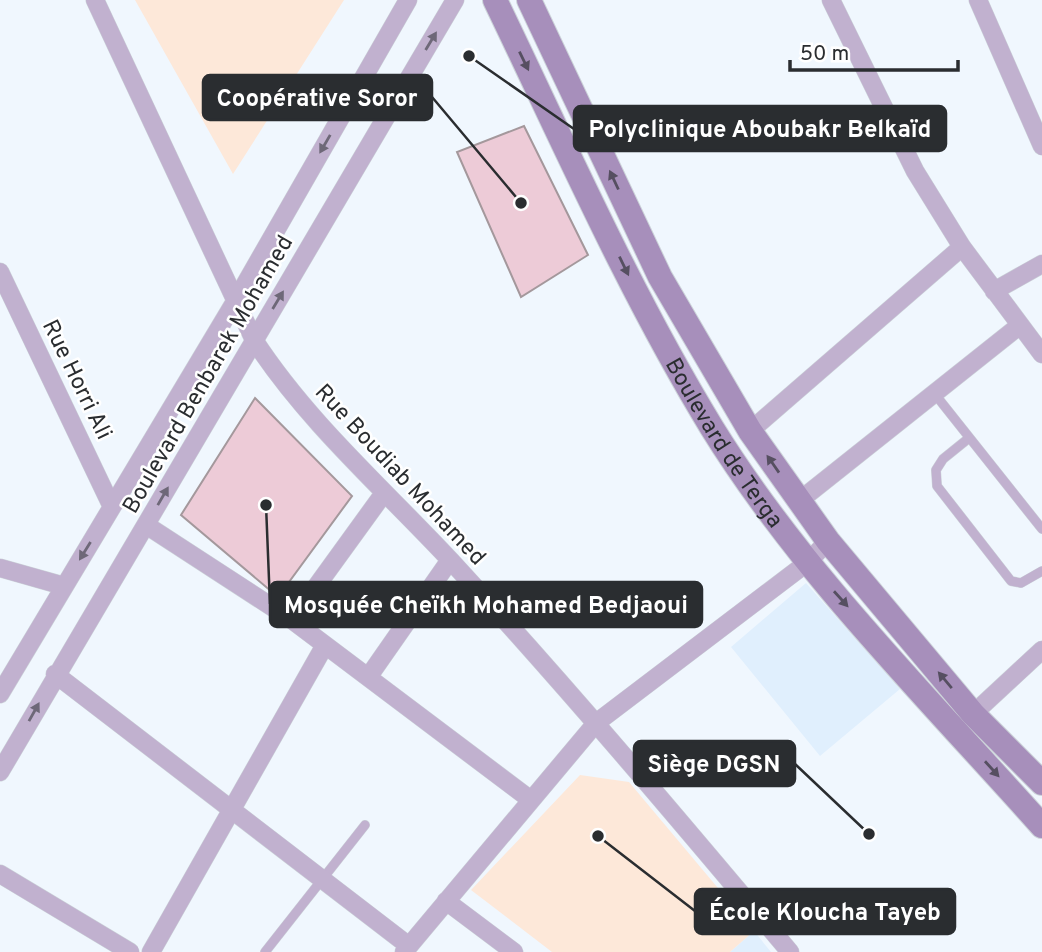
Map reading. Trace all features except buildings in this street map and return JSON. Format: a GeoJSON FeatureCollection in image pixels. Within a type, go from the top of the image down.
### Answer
{"type":"FeatureCollection","features":[{"type":"Feature","properties":{"kind":"main road","name":"Boulevard de Terga"},"geometry":{"type":"LineString","coordinates":[[495,0],[666,346],[713,429],[808,562],[1042,826]]}},
{"type":"Feature","properties":{"kind":"main road","name":"Boulevard de Terga"},"geometry":{"type":"LineString","coordinates":[[529,0],[660,277],[750,431],[828,541],[973,714],[1042,783]]}},
{"type":"Feature","properties":{"kind":"street","name":"Rue Boudiab Mohamed"},"geometry":{"type":"LineString","coordinates":[[95,0],[254,340],[282,383],[450,560],[596,723],[790,952]]}},
{"type":"Feature","properties":{"kind":"street","name":"Boulevard Benbarek Mohamed"},"geometry":{"type":"LineString","coordinates":[[0,694],[236,300],[408,0]]}},
{"type":"Feature","properties":{"kind":"street","name":"Boulevard Benbarek Mohamed"},"geometry":{"type":"LineString","coordinates":[[0,772],[55,674],[146,525],[455,0]]}},
{"type":"Feature","properties":{"kind":"street"},"geometry":{"type":"LineString","coordinates":[[831,0],[915,171],[962,247],[1042,354]]}},
{"type":"Feature","properties":{"kind":"street"},"geometry":{"type":"LineString","coordinates":[[978,0],[1042,146]]}},
{"type":"Feature","properties":{"kind":"street"},"geometry":{"type":"LineString","coordinates":[[750,431],[962,247]]}},
{"type":"Feature","properties":{"kind":"street"},"geometry":{"type":"LineString","coordinates":[[994,291],[1042,264]]}},
{"type":"Feature","properties":{"kind":"street","name":"Rue Horri Ali"},"geometry":{"type":"LineString","coordinates":[[0,272],[112,507]]}},
{"type":"Feature","properties":{"kind":"street"},"geometry":{"type":"LineString","coordinates":[[799,501],[1019,326]]}},
{"type":"Feature","properties":{"kind":"street"},"geometry":{"type":"LineString","coordinates":[[292,620],[384,493]]}},
{"type":"Feature","properties":{"kind":"street"},"geometry":{"type":"LineString","coordinates":[[146,525],[292,620],[531,800]]}},
{"type":"Feature","properties":{"kind":"street"},"geometry":{"type":"LineString","coordinates":[[55,674],[323,878],[406,949],[596,723],[808,562],[828,541]]}},
{"type":"Feature","properties":{"kind":"street"},"geometry":{"type":"LineString","coordinates":[[369,676],[450,560]]}},
{"type":"Feature","properties":{"kind":"street"},"geometry":{"type":"LineString","coordinates":[[0,568],[64,586]]}},
{"type":"Feature","properties":{"kind":"street"},"geometry":{"type":"LineString","coordinates":[[151,952],[325,645]]}},
{"type":"Feature","properties":{"kind":"street"},"geometry":{"type":"LineString","coordinates":[[973,714],[1042,650]]}},
{"type":"Feature","properties":{"kind":"street"},"geometry":{"type":"LineString","coordinates":[[0,874],[130,952]]}},
{"type":"Feature","properties":{"kind":"street"},"geometry":{"type":"LineString","coordinates":[[446,901],[514,952]]}},
{"type":"Feature","properties":{"kind":"lane"},"geometry":{"type":"LineString","coordinates":[[934,393],[1042,529]]}},
{"type":"Feature","properties":{"kind":"lane"},"geometry":{"type":"LineString","coordinates":[[970,438],[943,459],[936,470],[937,486],[1011,581],[1021,583],[1042,571]]}},
{"type":"Feature","properties":{"kind":"lane"},"geometry":{"type":"LineString","coordinates":[[265,952],[365,825]]}},
{"type":"Feature","properties":{"kind":"shaded area"},"geometry":{"type":"Polygon","coordinates":[[[135,0],[344,0],[233,174],[135,0]]]}},
{"type":"Feature","properties":{"kind":"shaded area"},"geometry":{"type":"Polygon","coordinates":[[[806,583],[900,689],[820,756],[731,647],[806,583]]]}},
{"type":"Feature","properties":{"kind":"shaded area"},"geometry":{"type":"Polygon","coordinates":[[[580,775],[629,782],[754,931],[730,952],[552,952],[471,890],[580,775]]]}},
{"type":"Feature","properties":{"kind":"shaded area"},"geometry":{"type":"Polygon","coordinates":[[[754,931],[771,952],[730,952],[754,931]]]}},
{"type":"Feature","properties":{"kind":"place","name":"Polyclinique Aboubakr Belkaïd"},"geometry":{"type":"Point","coordinates":[469,56]}},
{"type":"Feature","properties":{"kind":"place","name":"Coopérative Soror"},"geometry":{"type":"Point","coordinates":[521,203]}},
{"type":"Feature","properties":{"kind":"place","name":"Mosquée Cheïkh Mohamed Bedjaoui"},"geometry":{"type":"Point","coordinates":[266,505]}},
{"type":"Feature","properties":{"kind":"place","name":"Siège DGSN"},"geometry":{"type":"Point","coordinates":[869,834]}},
{"type":"Feature","properties":{"kind":"place","name":"École Kloucha Tayeb"},"geometry":{"type":"Point","coordinates":[598,836]}}]}
